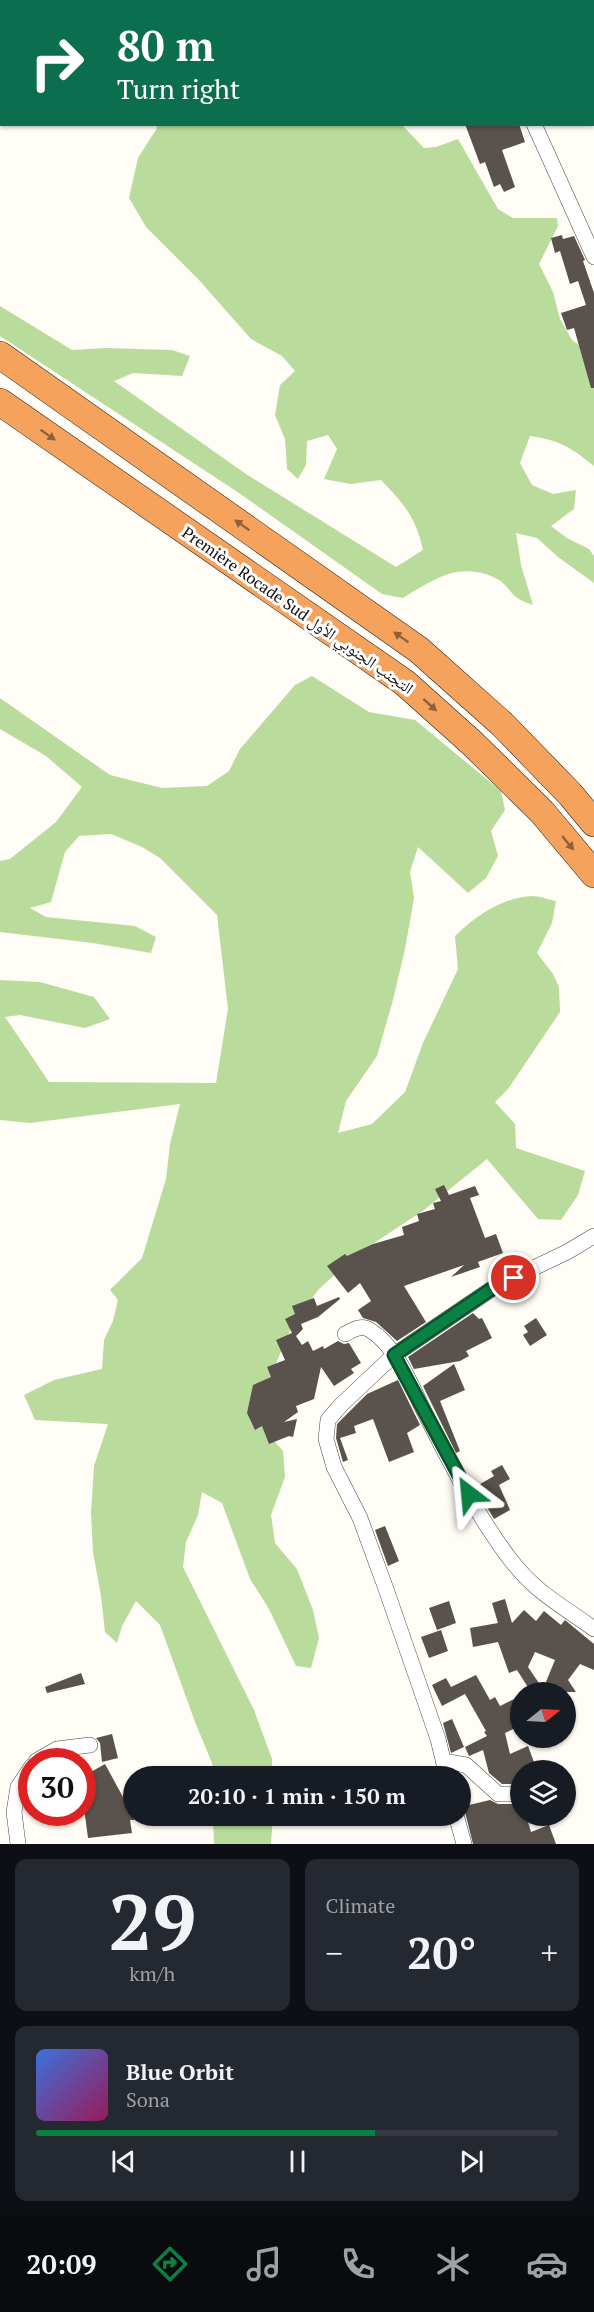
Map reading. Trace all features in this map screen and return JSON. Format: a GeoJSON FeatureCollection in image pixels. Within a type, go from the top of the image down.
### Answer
{"type":"FeatureCollection","features":[{"type":"Feature","properties":{"kind":"highway"},"geometry":{"type":"LineString","coordinates":[[0,356],[419,650],[537,741],[594,795]]}},
{"type":"Feature","properties":{"kind":"highway","name":"Première Rocade Sud التجنب الجنوبي الأول"},"geometry":{"type":"LineString","coordinates":[[0,402],[405,682],[472,743],[542,812],[594,874]]}},
{"type":"Feature","properties":{"kind":"highway"},"geometry":{"type":"LineString","coordinates":[[443,670],[542,765],[594,823]]}},
{"type":"Feature","properties":{"kind":"street"},"geometry":{"type":"LineString","coordinates":[[535,126],[594,257]]}},
{"type":"Feature","properties":{"kind":"street"},"geometry":{"type":"LineString","coordinates":[[445,1766],[438,1739],[360,1518],[334,1467],[326,1439],[328,1420],[394,1355],[496,1286],[567,1252],[594,1236]]}},
{"type":"Feature","properties":{"kind":"street"},"geometry":{"type":"LineString","coordinates":[[345,1334],[359,1327],[368,1328],[394,1355],[429,1422],[499,1544],[528,1581],[547,1598],[594,1629]]}},
{"type":"Feature","properties":{"kind":"street"},"geometry":{"type":"LineString","coordinates":[[65,1748],[90,1745]]}},
{"type":"Feature","properties":{"kind":"street"},"geometry":{"type":"LineString","coordinates":[[471,1770],[498,1794],[510,1795]]}},
{"type":"Feature","properties":{"kind":"street"},"geometry":{"type":"LineString","coordinates":[[18,1788],[14,1812],[18,1844]]}},
{"type":"Feature","properties":{"kind":"street"},"geometry":{"type":"LineString","coordinates":[[459,1826],[464,1844]]}},
{"type":"Feature","properties":{"kind":"green space"},"geometry":{"type":"Polygon","coordinates":[[[156,126],[403,126],[424,148],[436,147],[458,139],[498,209],[513,218],[557,218],[558,226],[539,264],[553,292],[560,319],[572,340],[592,355],[594,362],[594,466],[565,446],[530,436],[520,463],[532,485],[553,494],[576,490],[574,509],[551,526],[567,538],[589,549],[594,556],[594,583],[558,557],[537,538],[516,533],[521,565],[533,605],[516,597],[498,579],[470,571],[436,579],[403,598],[382,594],[239,493],[0,336],[0,306],[72,350],[106,348],[172,350],[190,356],[182,376],[133,373],[114,381],[246,474],[396,567],[423,550],[412,519],[381,480],[350,484],[324,479],[337,449],[328,435],[307,441],[306,465],[298,479],[287,469],[285,439],[275,415],[280,385],[295,371],[282,356],[251,339],[199,280],[146,227],[129,198],[138,158],[156,126]]]}},
{"type":"Feature","properties":{"kind":"green space"},"geometry":{"type":"Polygon","coordinates":[[[312,676],[369,712],[415,720],[501,791],[505,810],[491,831],[498,856],[486,878],[468,893],[418,847],[410,872],[414,898],[393,1000],[377,1056],[346,1101],[338,1133],[372,1124],[405,1092],[423,1043],[458,969],[455,936],[472,921],[500,904],[522,897],[536,896],[556,901],[552,923],[537,953],[553,974],[559,987],[560,1012],[508,1089],[495,1102],[515,1124],[516,1148],[585,1171],[578,1195],[561,1220],[538,1219],[487,1159],[424,1210],[356,1255],[318,1290],[291,1328],[259,1413],[266,1432],[283,1451],[285,1477],[271,1515],[275,1543],[297,1569],[313,1610],[319,1638],[311,1668],[296,1666],[269,1609],[250,1579],[222,1503],[202,1492],[198,1515],[186,1542],[183,1567],[254,1710],[272,1759],[272,1766],[212,1766],[160,1625],[136,1601],[122,1626],[117,1643],[105,1632],[93,1552],[91,1513],[94,1466],[108,1424],[35,1420],[24,1395],[54,1380],[102,1369],[104,1340],[113,1321],[118,1300],[110,1290],[142,1258],[166,1179],[170,1144],[180,1104],[30,1123],[0,1120],[0,980],[40,982],[94,997],[110,1019],[85,1028],[20,1015],[5,1017],[49,1082],[216,1083],[228,1009],[217,915],[160,858],[142,847],[111,834],[79,836],[65,852],[51,902],[30,908],[46,917],[135,926],[156,937],[151,953],[93,943],[0,932],[0,861],[10,859],[56,822],[82,787],[46,756],[0,729],[0,698],[110,775],[162,788],[207,786],[229,771],[240,749],[295,685],[312,676]]]}},
{"type":"Feature","properties":{"kind":"green space"},"geometry":{"type":"Polygon","coordinates":[[[213,1826],[272,1826],[271,1844],[214,1844],[213,1826]]]}},
{"type":"Feature","properties":{"kind":"building"},"geometry":{"type":"Polygon","coordinates":[[[466,126],[520,126],[525,142],[502,150],[515,187],[504,192],[500,184],[494,187],[485,162],[480,164],[466,126]]]}},
{"type":"Feature","properties":{"kind":"building"},"geometry":{"type":"Polygon","coordinates":[[[562,235],[563,239],[574,236],[585,260],[583,261],[594,293],[594,388],[591,388],[574,328],[567,330],[561,313],[586,305],[578,281],[570,284],[560,251],[555,253],[551,238],[562,235]]]}},
{"type":"Feature","properties":{"kind":"building"},"geometry":{"type":"Polygon","coordinates":[[[444,1185],[449,1195],[475,1186],[479,1195],[470,1198],[485,1238],[496,1234],[503,1253],[478,1262],[480,1267],[451,1277],[464,1265],[404,1286],[426,1322],[397,1341],[376,1322],[363,1318],[358,1310],[371,1301],[360,1283],[348,1293],[327,1266],[345,1254],[347,1256],[373,1244],[404,1235],[402,1227],[419,1221],[417,1214],[435,1209],[433,1203],[441,1201],[435,1189],[444,1185]]]}},
{"type":"Feature","properties":{"kind":"building"},"geometry":{"type":"Polygon","coordinates":[[[339,1297],[340,1299],[318,1317],[301,1324],[303,1329],[296,1336],[302,1345],[308,1341],[313,1351],[323,1346],[324,1349],[338,1341],[344,1344],[349,1343],[361,1363],[351,1369],[354,1373],[334,1386],[321,1367],[314,1399],[296,1406],[298,1412],[284,1422],[297,1419],[293,1437],[289,1436],[269,1444],[262,1426],[255,1430],[247,1413],[253,1385],[271,1377],[267,1367],[285,1360],[276,1340],[292,1333],[285,1319],[295,1314],[292,1306],[314,1298],[317,1306],[339,1297]]]}},
{"type":"Feature","properties":{"kind":"building"},"geometry":{"type":"Polygon","coordinates":[[[473,1313],[479,1319],[482,1318],[492,1338],[466,1351],[469,1356],[460,1361],[414,1369],[408,1357],[473,1313]]]}},
{"type":"Feature","properties":{"kind":"building"},"geometry":{"type":"Polygon","coordinates":[[[536,1318],[547,1335],[530,1346],[523,1335],[528,1332],[524,1326],[536,1318]]]}},
{"type":"Feature","properties":{"kind":"building"},"geometry":{"type":"Polygon","coordinates":[[[454,1364],[465,1390],[440,1401],[460,1451],[456,1453],[423,1386],[454,1364]]]}},
{"type":"Feature","properties":{"kind":"building"},"geometry":{"type":"Polygon","coordinates":[[[398,1380],[420,1425],[407,1433],[414,1452],[389,1462],[373,1419],[354,1426],[356,1433],[340,1438],[348,1460],[343,1462],[336,1438],[337,1424],[367,1394],[398,1380]]]}},
{"type":"Feature","properties":{"kind":"building"},"geometry":{"type":"Polygon","coordinates":[[[502,1465],[510,1479],[499,1485],[510,1510],[494,1519],[475,1487],[494,1476],[491,1471],[502,1465]]]}},
{"type":"Feature","properties":{"kind":"building"},"geometry":{"type":"Polygon","coordinates":[[[385,1526],[399,1561],[388,1566],[375,1530],[385,1526]]]}},
{"type":"Feature","properties":{"kind":"building"},"geometry":{"type":"Polygon","coordinates":[[[505,1599],[512,1623],[524,1610],[536,1621],[544,1611],[561,1625],[565,1620],[594,1644],[594,1670],[580,1664],[568,1680],[569,1682],[546,1682],[555,1660],[535,1652],[528,1667],[538,1682],[525,1682],[517,1670],[509,1673],[498,1642],[473,1647],[470,1628],[498,1623],[492,1603],[505,1599]]]}},
{"type":"Feature","properties":{"kind":"building"},"geometry":{"type":"Polygon","coordinates":[[[449,1601],[456,1623],[437,1630],[429,1608],[449,1601]]]}},
{"type":"Feature","properties":{"kind":"building"},"geometry":{"type":"Polygon","coordinates":[[[441,1630],[448,1651],[429,1658],[421,1637],[441,1630]]]}},
{"type":"Feature","properties":{"kind":"building"},"geometry":{"type":"Polygon","coordinates":[[[81,1673],[85,1684],[47,1693],[45,1687],[81,1673]]]}},
{"type":"Feature","properties":{"kind":"building"},"geometry":{"type":"Polygon","coordinates":[[[476,1675],[490,1700],[495,1697],[500,1706],[510,1701],[510,1731],[505,1733],[510,1754],[529,1748],[533,1760],[510,1760],[510,1784],[502,1784],[489,1773],[483,1750],[469,1756],[465,1747],[487,1736],[484,1732],[486,1731],[465,1694],[442,1706],[432,1685],[446,1678],[451,1687],[476,1675]]]}},
{"type":"Feature","properties":{"kind":"building"},"geometry":{"type":"Polygon","coordinates":[[[452,1719],[464,1747],[451,1753],[443,1723],[452,1719]]]}},
{"type":"Feature","properties":{"kind":"building"},"geometry":{"type":"Polygon","coordinates":[[[112,1734],[118,1758],[102,1762],[100,1743],[96,1738],[112,1734]]]}},
{"type":"Feature","properties":{"kind":"building"},"geometry":{"type":"Polygon","coordinates":[[[105,1764],[123,1797],[123,1826],[131,1826],[132,1833],[88,1838],[86,1826],[96,1826],[96,1769],[105,1764]]]}},
{"type":"Feature","properties":{"kind":"building"},"geometry":{"type":"Polygon","coordinates":[[[490,1800],[498,1804],[510,1804],[510,1826],[529,1826],[531,1832],[549,1826],[556,1844],[473,1844],[468,1826],[471,1826],[471,1805],[490,1800]]]}},
{"type":"Feature","properties":{"kind":"route"},"geometry":{"type":"LineString","coordinates":[[469,1494],[394,1355],[496,1286],[514,1278]]}}]}
